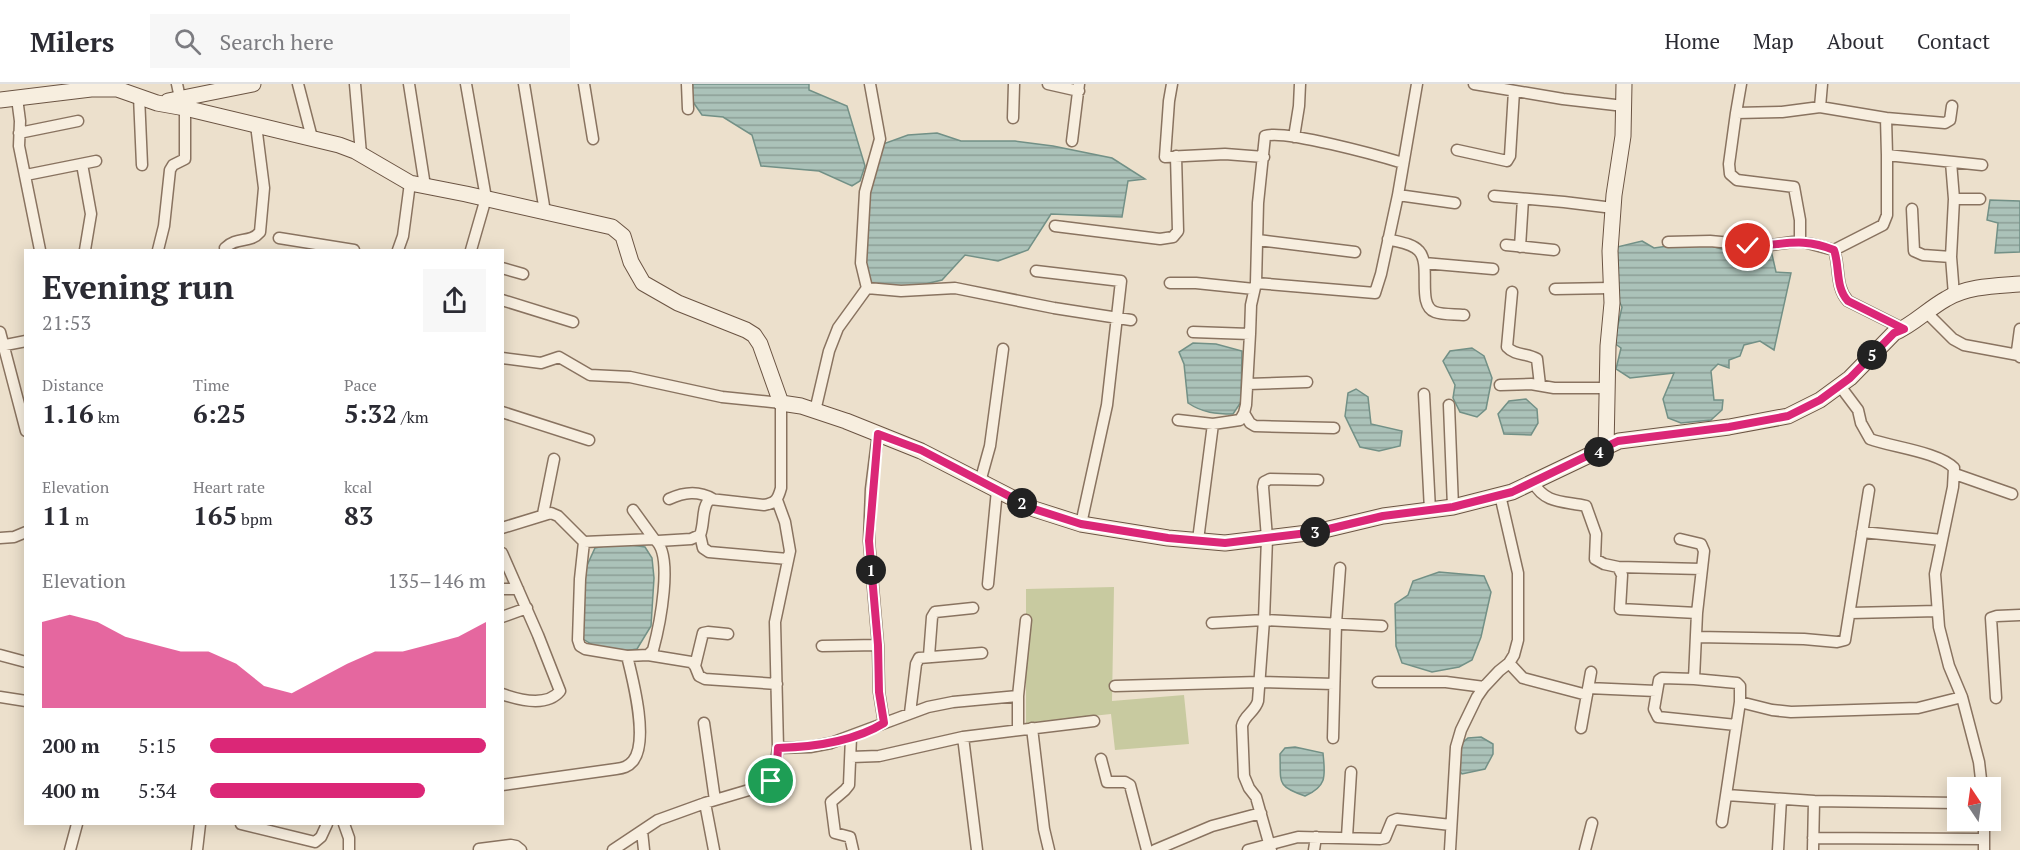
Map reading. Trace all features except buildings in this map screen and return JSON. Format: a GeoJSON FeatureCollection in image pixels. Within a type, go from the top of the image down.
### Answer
{"type":"FeatureCollection","features":[{"type":"Feature","properties":{"kind":"street"},"geometry":{"type":"LineString","coordinates":[[0,100],[103,88],[117,89],[157,103],[231,86],[253,84]]}},
{"type":"Feature","properties":{"kind":"street"},"geometry":{"type":"LineString","coordinates":[[298,84],[312,138]]}},
{"type":"Feature","properties":{"kind":"street"},"geometry":{"type":"LineString","coordinates":[[355,84],[361,154]]}},
{"type":"Feature","properties":{"kind":"street"},"geometry":{"type":"LineString","coordinates":[[398,249],[417,185],[409,84]]}},
{"type":"Feature","properties":{"kind":"street"},"geometry":{"type":"LineString","coordinates":[[466,84],[486,198],[471,249]]}},
{"type":"Feature","properties":{"kind":"street"},"geometry":{"type":"LineString","coordinates":[[524,84],[545,212]]}},
{"type":"Feature","properties":{"kind":"street"},"geometry":{"type":"LineString","coordinates":[[584,84],[593,139]]}},
{"type":"Feature","properties":{"kind":"street"},"geometry":{"type":"LineString","coordinates":[[687,84],[688,109]]}},
{"type":"Feature","properties":{"kind":"street"},"geometry":{"type":"LineString","coordinates":[[814,411],[838,328],[867,288],[861,263],[865,192],[880,139],[870,84]]}},
{"type":"Feature","properties":{"kind":"street"},"geometry":{"type":"LineString","coordinates":[[1013,118],[1014,84]]}},
{"type":"Feature","properties":{"kind":"street"},"geometry":{"type":"LineString","coordinates":[[1048,84],[1079,88],[1072,141]]}},
{"type":"Feature","properties":{"kind":"street"},"geometry":{"type":"LineString","coordinates":[[1172,84],[1165,157],[1225,154],[1264,157]]}},
{"type":"Feature","properties":{"kind":"street"},"geometry":{"type":"LineString","coordinates":[[1294,137],[1300,84]]}},
{"type":"Feature","properties":{"kind":"street"},"geometry":{"type":"LineString","coordinates":[[1170,283],[1373,294],[1377,290],[1398,195],[1417,84],[1411,84]]}},
{"type":"Feature","properties":{"kind":"street"},"geometry":{"type":"LineString","coordinates":[[1474,84],[1624,106]]}},
{"type":"Feature","properties":{"kind":"street"},"geometry":{"type":"LineString","coordinates":[[1606,449],[1606,388],[1612,303],[1610,251],[1613,208],[1623,136],[1624,84]]}},
{"type":"Feature","properties":{"kind":"street"},"geometry":{"type":"LineString","coordinates":[[1741,84],[1729,164],[1730,174],[1737,180],[1794,187],[1800,220],[1800,241]]}},
{"type":"Feature","properties":{"kind":"street"},"geometry":{"type":"LineString","coordinates":[[1820,107],[1822,84]]}},
{"type":"Feature","properties":{"kind":"street"},"geometry":{"type":"LineString","coordinates":[[1457,150],[1507,161],[1510,156],[1514,91]]}},
{"type":"Feature","properties":{"kind":"street"},"geometry":{"type":"LineString","coordinates":[[139,96],[142,165]]}},
{"type":"Feature","properties":{"kind":"street"},"geometry":{"type":"LineString","coordinates":[[181,97],[255,125],[339,145],[361,154],[417,185],[486,198],[612,227],[623,236],[631,262],[643,283],[678,303],[754,335],[760,344],[781,403],[781,488],[777,500],[773,504],[764,505],[713,499],[702,493],[684,493],[669,499]]}},
{"type":"Feature","properties":{"kind":"street"},"geometry":{"type":"LineString","coordinates":[[158,249],[164,226],[170,170],[173,165],[185,159],[181,97]]}},
{"type":"Feature","properties":{"kind":"street"},"geometry":{"type":"LineString","coordinates":[[17,98],[20,121],[19,146],[40,249]]}},
{"type":"Feature","properties":{"kind":"street"},"geometry":{"type":"LineString","coordinates":[[1736,113],[1782,112],[1820,107],[1886,118],[1945,123],[1950,120],[1952,106]]}},
{"type":"Feature","properties":{"kind":"street"},"geometry":{"type":"LineString","coordinates":[[1668,242],[1710,241],[1764,246],[1800,241],[1834,250],[1883,225],[1887,215],[1886,118]]}},
{"type":"Feature","properties":{"kind":"street"},"geometry":{"type":"LineString","coordinates":[[19,133],[78,121]]}},
{"type":"Feature","properties":{"kind":"street"},"geometry":{"type":"LineString","coordinates":[[225,248],[235,240],[251,239],[260,232],[264,188],[255,125]]}},
{"type":"Feature","properties":{"kind":"street"},"geometry":{"type":"LineString","coordinates":[[1178,420],[1213,424],[1240,420],[1244,413],[1248,384],[1251,305],[1255,286],[1258,203],[1265,136],[1271,134],[1294,137],[1403,163]]}},
{"type":"Feature","properties":{"kind":"street"},"geometry":{"type":"LineString","coordinates":[[1887,155],[1982,165]]}},
{"type":"Feature","properties":{"kind":"street"},"geometry":{"type":"LineString","coordinates":[[1055,226],[1160,239],[1173,237],[1178,231],[1176,156]]}},
{"type":"Feature","properties":{"kind":"street"},"geometry":{"type":"LineString","coordinates":[[26,175],[96,161]]}},
{"type":"Feature","properties":{"kind":"street"},"geometry":{"type":"LineString","coordinates":[[1951,162],[1954,199],[1951,257],[1954,295]]}},
{"type":"Feature","properties":{"kind":"street"},"geometry":{"type":"LineString","coordinates":[[82,164],[91,214],[85,249]]}},
{"type":"Feature","properties":{"kind":"street"},"geometry":{"type":"LineString","coordinates":[[1398,195],[1455,203]]}},
{"type":"Feature","properties":{"kind":"street"},"geometry":{"type":"LineString","coordinates":[[1494,196],[1613,208]]}},
{"type":"Feature","properties":{"kind":"street"},"geometry":{"type":"LineString","coordinates":[[1520,247],[1523,199]]}},
{"type":"Feature","properties":{"kind":"street"},"geometry":{"type":"LineString","coordinates":[[1954,199],[1980,199]]}},
{"type":"Feature","properties":{"kind":"street"},"geometry":{"type":"LineString","coordinates":[[1912,209],[1914,251],[1923,255],[1951,257]]}},
{"type":"Feature","properties":{"kind":"street"},"geometry":{"type":"LineString","coordinates":[[279,238],[348,249]]}},
{"type":"Feature","properties":{"kind":"street"},"geometry":{"type":"LineString","coordinates":[[1388,239],[1413,246],[1419,251],[1424,262],[1428,307],[1435,312],[1464,315]]}},
{"type":"Feature","properties":{"kind":"street"},"geometry":{"type":"LineString","coordinates":[[1258,240],[1355,252]]}},
{"type":"Feature","properties":{"kind":"street"},"geometry":{"type":"LineString","coordinates":[[1506,245],[1554,250]]}},
{"type":"Feature","properties":{"kind":"street"},"geometry":{"type":"LineString","coordinates":[[1834,250],[1842,294],[1848,301],[1904,329]]}},
{"type":"Feature","properties":{"kind":"street"},"geometry":{"type":"LineString","coordinates":[[1424,262],[1493,269]]}},
{"type":"Feature","properties":{"kind":"street"},"geometry":{"type":"LineString","coordinates":[[504,269],[523,274]]}},
{"type":"Feature","properties":{"kind":"street"},"geometry":{"type":"LineString","coordinates":[[1036,271],[1121,281],[1107,405],[1081,524]]}},
{"type":"Feature","properties":{"kind":"street"},"geometry":{"type":"LineString","coordinates":[[504,358],[541,363],[559,357],[591,375],[630,377],[722,398],[781,403],[814,411],[921,450],[1034,509],[1081,524],[1168,538],[1225,543],[1316,532],[1383,516],[1453,507],[1500,495],[1533,482],[1606,449],[1618,441],[1729,427],[1788,416],[1820,400],[1840,386],[1894,333],[1904,329],[1954,295],[1979,288],[2020,284]]}},
{"type":"Feature","properties":{"kind":"street"},"geometry":{"type":"LineString","coordinates":[[867,288],[901,291],[954,288],[1054,308],[1131,320]]}},
{"type":"Feature","properties":{"kind":"street"},"geometry":{"type":"LineString","coordinates":[[1555,290],[1611,288]]}},
{"type":"Feature","properties":{"kind":"street"},"geometry":{"type":"LineString","coordinates":[[1512,292],[1507,347],[1510,351],[1537,359],[1540,385]]}},
{"type":"Feature","properties":{"kind":"street"},"geometry":{"type":"LineString","coordinates":[[504,301],[573,321]]}},
{"type":"Feature","properties":{"kind":"street"},"geometry":{"type":"LineString","coordinates":[[1926,312],[1953,339],[1964,345],[2019,356],[2020,329]]}},
{"type":"Feature","properties":{"kind":"street"},"geometry":{"type":"LineString","coordinates":[[0,332],[1,346],[24,424]]}},
{"type":"Feature","properties":{"kind":"street"},"geometry":{"type":"LineString","coordinates":[[1193,332],[1250,334]]}},
{"type":"Feature","properties":{"kind":"street"},"geometry":{"type":"LineString","coordinates":[[1,346],[24,341]]}},
{"type":"Feature","properties":{"kind":"street"},"geometry":{"type":"LineString","coordinates":[[981,482],[990,446],[1003,349]]}},
{"type":"Feature","properties":{"kind":"street"},"geometry":{"type":"LineString","coordinates":[[1248,384],[1307,382]]}},
{"type":"Feature","properties":{"kind":"street"},"geometry":{"type":"LineString","coordinates":[[1500,385],[1606,388]]}},
{"type":"Feature","properties":{"kind":"street"},"geometry":{"type":"LineString","coordinates":[[1840,386],[1858,411],[1861,423],[1870,439],[1949,463],[1954,468],[1955,474],[1935,574],[1939,627],[1949,666],[1962,697],[1981,777]]}},
{"type":"Feature","properties":{"kind":"street"},"geometry":{"type":"LineString","coordinates":[[1424,394],[1430,510]]}},
{"type":"Feature","properties":{"kind":"street"},"geometry":{"type":"LineString","coordinates":[[1449,405],[1453,507]]}},
{"type":"Feature","properties":{"kind":"street"},"geometry":{"type":"LineString","coordinates":[[504,413],[589,440]]}},
{"type":"Feature","properties":{"kind":"street"},"geometry":{"type":"LineString","coordinates":[[1244,413],[1250,423],[1255,426],[1334,428]]}},
{"type":"Feature","properties":{"kind":"street"},"geometry":{"type":"LineString","coordinates":[[1198,540],[1213,424]]}},
{"type":"Feature","properties":{"kind":"street"},"geometry":{"type":"LineString","coordinates":[[878,434],[869,541],[878,645],[879,692],[884,723]]}},
{"type":"Feature","properties":{"kind":"street"},"geometry":{"type":"LineString","coordinates":[[543,514],[554,459]]}},
{"type":"Feature","properties":{"kind":"street"},"geometry":{"type":"LineString","coordinates":[[1955,474],[2012,494]]}},
{"type":"Feature","properties":{"kind":"street"},"geometry":{"type":"LineString","coordinates":[[1271,847],[1256,797],[1244,776],[1242,726],[1243,720],[1257,706],[1264,620],[1267,538],[1264,482],[1270,478],[1318,480]]}},
{"type":"Feature","properties":{"kind":"street"},"geometry":{"type":"LineString","coordinates":[[1533,482],[1539,493],[1546,498],[1586,506],[1596,534],[1595,559],[1604,564],[1618,567],[1702,569]]}},
{"type":"Feature","properties":{"kind":"street"},"geometry":{"type":"LineString","coordinates":[[988,584],[997,490]]}},
{"type":"Feature","properties":{"kind":"street"},"geometry":{"type":"LineString","coordinates":[[1696,637],[1759,637],[1842,642],[1847,636],[1869,490]]}},
{"type":"Feature","properties":{"kind":"street"},"geometry":{"type":"LineString","coordinates":[[1450,850],[1456,747],[1467,717],[1484,687],[1515,655],[1518,640],[1518,573],[1500,495]]}},
{"type":"Feature","properties":{"kind":"street"},"geometry":{"type":"LineString","coordinates":[[713,499],[708,500],[705,505],[704,526],[700,535],[703,548],[709,552],[788,558]]}},
{"type":"Feature","properties":{"kind":"street"},"geometry":{"type":"LineString","coordinates":[[613,850],[658,820],[710,801],[766,785],[774,775],[778,748],[775,622],[788,558],[789,539],[777,500]]}},
{"type":"Feature","properties":{"kind":"street"},"geometry":{"type":"LineString","coordinates":[[633,510],[661,545],[665,563],[663,596],[655,642],[653,650],[648,655]]}},
{"type":"Feature","properties":{"kind":"street"},"geometry":{"type":"LineString","coordinates":[[504,527],[543,514],[554,513],[584,542],[690,539],[700,535]]}},
{"type":"Feature","properties":{"kind":"street"},"geometry":{"type":"LineString","coordinates":[[1862,532],[1942,540]]}},
{"type":"Feature","properties":{"kind":"street"},"geometry":{"type":"LineString","coordinates":[[0,538],[14,537],[24,533]]}},
{"type":"Feature","properties":{"kind":"street"},"geometry":{"type":"LineString","coordinates":[[1680,539],[1701,544],[1704,547],[1696,613],[1694,679]]}},
{"type":"Feature","properties":{"kind":"street"},"geometry":{"type":"LineString","coordinates":[[584,542],[580,579],[578,640],[580,646],[585,649],[627,656],[648,655],[691,662],[699,676],[705,678],[777,684]]}},
{"type":"Feature","properties":{"kind":"street"},"geometry":{"type":"LineString","coordinates":[[504,558],[560,691],[556,695],[529,702],[504,695]]}},
{"type":"Feature","properties":{"kind":"street"},"geometry":{"type":"LineString","coordinates":[[1618,567],[1622,575],[1620,609],[1696,613]]}},
{"type":"Feature","properties":{"kind":"street"},"geometry":{"type":"LineString","coordinates":[[1333,738],[1340,568]]}},
{"type":"Feature","properties":{"kind":"street"},"geometry":{"type":"LineString","coordinates":[[504,588],[518,589]]}},
{"type":"Feature","properties":{"kind":"street"},"geometry":{"type":"LineString","coordinates":[[504,616],[527,608]]}},
{"type":"Feature","properties":{"kind":"street"},"geometry":{"type":"LineString","coordinates":[[929,656],[932,617],[935,612],[973,608]]}},
{"type":"Feature","properties":{"kind":"street"},"geometry":{"type":"LineString","coordinates":[[1850,614],[1938,611]]}},
{"type":"Feature","properties":{"kind":"street"},"geometry":{"type":"LineString","coordinates":[[1996,698],[1990,621],[1997,616],[2020,615]]}},
{"type":"Feature","properties":{"kind":"street"},"geometry":{"type":"LineString","coordinates":[[1018,730],[1018,696],[1026,620]]}},
{"type":"Feature","properties":{"kind":"street"},"geometry":{"type":"LineString","coordinates":[[1212,623],[1264,620],[1382,626]]}},
{"type":"Feature","properties":{"kind":"street"},"geometry":{"type":"LineString","coordinates":[[695,666],[703,633],[728,634]]}},
{"type":"Feature","properties":{"kind":"street"},"geometry":{"type":"LineString","coordinates":[[822,646],[878,645]]}},
{"type":"Feature","properties":{"kind":"street"},"geometry":{"type":"LineString","coordinates":[[910,713],[916,664],[919,658],[982,653]]}},
{"type":"Feature","properties":{"kind":"street"},"geometry":{"type":"LineString","coordinates":[[0,655],[24,661]]}},
{"type":"Feature","properties":{"kind":"street"},"geometry":{"type":"LineString","coordinates":[[504,785],[616,770],[631,764],[637,751],[639,713],[627,656]]}},
{"type":"Feature","properties":{"kind":"street"},"geometry":{"type":"LineString","coordinates":[[1509,663],[1523,678],[1587,691],[1656,691]]}},
{"type":"Feature","properties":{"kind":"street"},"geometry":{"type":"LineString","coordinates":[[1581,728],[1591,672]]}},
{"type":"Feature","properties":{"kind":"street"},"geometry":{"type":"LineString","coordinates":[[1722,822],[1740,702],[1739,684],[1694,679],[1662,678],[1659,680],[1654,710],[1658,717],[1736,725]]}},
{"type":"Feature","properties":{"kind":"street"},"geometry":{"type":"LineString","coordinates":[[1115,686],[1259,682],[1334,684]]}},
{"type":"Feature","properties":{"kind":"street"},"geometry":{"type":"LineString","coordinates":[[1378,682],[1446,682],[1484,687]]}},
{"type":"Feature","properties":{"kind":"street"},"geometry":{"type":"LineString","coordinates":[[778,748],[810,747],[875,728],[910,713],[952,702],[1018,696]]}},
{"type":"Feature","properties":{"kind":"street"},"geometry":{"type":"LineString","coordinates":[[0,697],[24,701]]}},
{"type":"Feature","properties":{"kind":"street"},"geometry":{"type":"LineString","coordinates":[[1740,702],[1791,712],[1917,708],[1962,697]]}},
{"type":"Feature","properties":{"kind":"street"},"geometry":{"type":"LineString","coordinates":[[850,757],[879,756],[963,737],[1094,722]]}},
{"type":"Feature","properties":{"kind":"street"},"geometry":{"type":"LineString","coordinates":[[704,723],[714,850]]}},
{"type":"Feature","properties":{"kind":"street"},"geometry":{"type":"LineString","coordinates":[[1032,729],[1044,829],[1049,850]]}},
{"type":"Feature","properties":{"kind":"street"},"geometry":{"type":"LineString","coordinates":[[851,736],[849,785],[831,802],[831,808],[835,833],[850,837],[853,850]]}},
{"type":"Feature","properties":{"kind":"street"},"geometry":{"type":"LineString","coordinates":[[963,737],[976,850]]}},
{"type":"Feature","properties":{"kind":"street"},"geometry":{"type":"LineString","coordinates":[[1101,759],[1107,782],[1125,782],[1130,785],[1147,850]]}},
{"type":"Feature","properties":{"kind":"street"},"geometry":{"type":"LineString","coordinates":[[1347,837],[1350,772]]}},
{"type":"Feature","properties":{"kind":"street"},"geometry":{"type":"LineString","coordinates":[[1727,795],[1814,801],[1947,803]]}},
{"type":"Feature","properties":{"kind":"street"},"geometry":{"type":"LineString","coordinates":[[1778,850],[1781,799]]}},
{"type":"Feature","properties":{"kind":"street"},"geometry":{"type":"LineString","coordinates":[[1813,850],[1814,801]]}},
{"type":"Feature","properties":{"kind":"street"},"geometry":{"type":"LineString","coordinates":[[1155,850],[1196,831],[1261,813]]}},
{"type":"Feature","properties":{"kind":"street"},"geometry":{"type":"LineString","coordinates":[[1248,850],[1271,847],[1290,838],[1385,838],[1392,821],[1396,819],[1451,825]]}},
{"type":"Feature","properties":{"kind":"street"},"geometry":{"type":"LineString","coordinates":[[1585,850],[1592,823]]}},
{"type":"Feature","properties":{"kind":"street"},"geometry":{"type":"LineString","coordinates":[[70,850],[76,825]]}},
{"type":"Feature","properties":{"kind":"street"},"geometry":{"type":"LineString","coordinates":[[197,850],[200,825]]}},
{"type":"Feature","properties":{"kind":"street"},"geometry":{"type":"LineString","coordinates":[[252,825],[315,842],[321,837],[327,825]]}},
{"type":"Feature","properties":{"kind":"street"},"geometry":{"type":"LineString","coordinates":[[344,825],[349,838],[349,850]]}},
{"type":"Feature","properties":{"kind":"street"},"geometry":{"type":"LineString","coordinates":[[642,831],[644,850]]}},
{"type":"Feature","properties":{"kind":"street"},"geometry":{"type":"LineString","coordinates":[[1387,834],[1389,850]]}},
{"type":"Feature","properties":{"kind":"street"},"geometry":{"type":"LineString","coordinates":[[1314,850],[1316,837]]}},
{"type":"Feature","properties":{"kind":"street"},"geometry":{"type":"LineString","coordinates":[[1813,838],[1983,844]]}},
{"type":"Feature","properties":{"kind":"street"},"geometry":{"type":"LineString","coordinates":[[479,849],[511,845],[521,850]]}},
{"type":"Feature","properties":{"kind":"green space"},"geometry":{"type":"Polygon","coordinates":[[[1114,587],[1112,701],[1184,695],[1189,744],[1115,750],[1111,714],[1026,723],[1026,589],[1114,587]]]}},
{"type":"Feature","properties":{"kind":"shaded area"},"geometry":{"type":"Polygon","coordinates":[[[693,84],[809,84],[809,90],[847,106],[865,166],[860,181],[852,186],[819,171],[761,166],[752,135],[723,117],[702,115],[691,99],[693,84]]]}},
{"type":"Feature","properties":{"kind":"shaded area"},"geometry":{"type":"Polygon","coordinates":[[[937,133],[961,141],[1015,141],[1112,158],[1145,179],[1128,181],[1122,217],[1051,214],[1028,250],[998,261],[965,255],[942,280],[917,286],[883,289],[866,282],[864,225],[873,165],[883,144],[908,135],[937,133]]]}},
{"type":"Feature","properties":{"kind":"shaded area"},"geometry":{"type":"Polygon","coordinates":[[[1990,200],[2020,201],[2020,252],[1995,253],[1998,223],[1987,220],[1990,200]]]}},
{"type":"Feature","properties":{"kind":"shaded area"},"geometry":{"type":"Polygon","coordinates":[[[1642,241],[1654,248],[1696,242],[1729,251],[1738,246],[1771,250],[1776,272],[1791,273],[1774,350],[1760,341],[1744,345],[1740,356],[1729,360],[1729,368],[1718,364],[1711,371],[1714,400],[1723,400],[1722,410],[1711,420],[1681,423],[1668,418],[1663,399],[1674,373],[1630,378],[1616,369],[1621,348],[1614,343],[1622,307],[1616,295],[1617,247],[1642,241]]]}},
{"type":"Feature","properties":{"kind":"shaded area"},"geometry":{"type":"Polygon","coordinates":[[[1193,343],[1216,344],[1242,351],[1241,402],[1233,414],[1210,412],[1188,403],[1184,364],[1179,352],[1193,343]]]}},
{"type":"Feature","properties":{"kind":"shaded area"},"geometry":{"type":"Polygon","coordinates":[[[1472,348],[1484,356],[1492,378],[1486,409],[1477,417],[1460,412],[1453,398],[1455,385],[1443,361],[1450,351],[1472,348]]]}},
{"type":"Feature","properties":{"kind":"shaded area"},"geometry":{"type":"Polygon","coordinates":[[[1356,389],[1368,397],[1371,424],[1402,431],[1400,446],[1379,451],[1360,447],[1345,416],[1348,393],[1356,389]]]}},
{"type":"Feature","properties":{"kind":"shaded area"},"geometry":{"type":"Polygon","coordinates":[[[1526,399],[1537,409],[1538,423],[1531,435],[1504,434],[1498,414],[1509,401],[1526,399]]]}},
{"type":"Feature","properties":{"kind":"shaded area"},"geometry":{"type":"Polygon","coordinates":[[[618,543],[645,547],[652,558],[654,578],[651,626],[637,649],[614,651],[597,647],[583,639],[584,572],[595,548],[618,543]]]}},
{"type":"Feature","properties":{"kind":"shaded area"},"geometry":{"type":"Polygon","coordinates":[[[1439,572],[1484,576],[1491,592],[1481,637],[1472,660],[1459,667],[1432,672],[1402,663],[1396,646],[1395,604],[1408,595],[1413,581],[1439,572]]]}},
{"type":"Feature","properties":{"kind":"shaded area"},"geometry":{"type":"Polygon","coordinates":[[[1481,737],[1493,744],[1493,754],[1485,769],[1462,774],[1458,769],[1461,744],[1468,738],[1481,737]]]}},
{"type":"Feature","properties":{"kind":"shaded area"},"geometry":{"type":"Polygon","coordinates":[[[1295,747],[1323,753],[1324,774],[1321,784],[1305,796],[1289,789],[1282,782],[1280,754],[1285,748],[1295,747]]]}},
{"type":"Feature","properties":{"kind":"route"},"geometry":{"type":"LineString","coordinates":[[771,781],[777,764],[778,748],[810,747],[831,743],[884,723],[879,692],[878,645],[869,541],[878,434],[921,450],[1034,509],[1081,524],[1168,538],[1225,543],[1316,532],[1383,516],[1453,507],[1512,492],[1606,449],[1618,441],[1729,427],[1788,416],[1820,400],[1850,378],[1894,333],[1904,329],[1848,301],[1842,294],[1834,250],[1800,241],[1748,246]]}}]}
